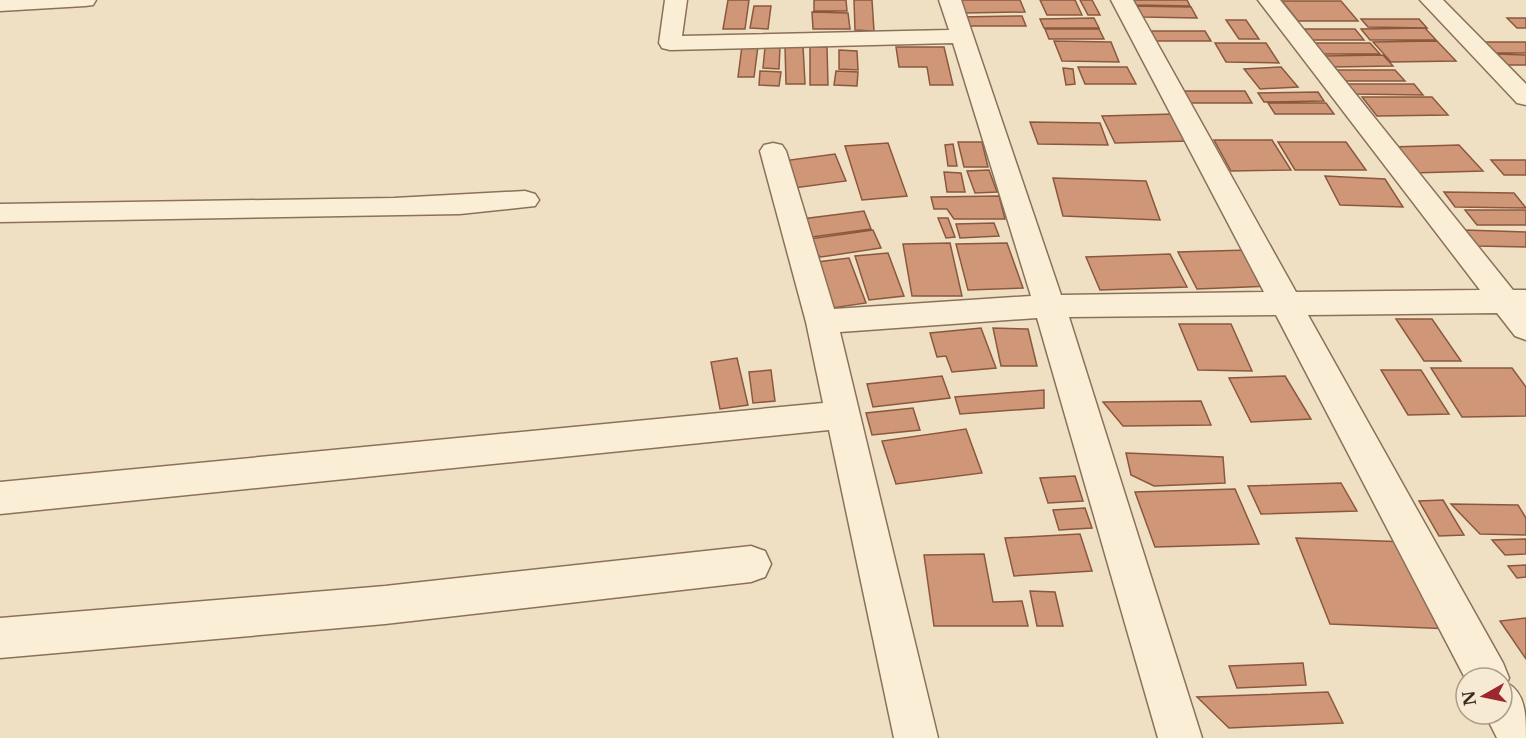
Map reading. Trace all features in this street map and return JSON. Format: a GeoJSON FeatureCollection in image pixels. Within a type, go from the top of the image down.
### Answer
{"type":"FeatureCollection","features":[{"type":"Feature","properties":{"kind":"street"},"geometry":{"type":"LineString","coordinates":[[0,5],[85,0]]}},
{"type":"Feature","properties":{"kind":"street"},"geometry":{"type":"LineString","coordinates":[[676,0],[670,43],[960,36]]}},
{"type":"Feature","properties":{"kind":"street"},"geometry":{"type":"LineString","coordinates":[[950,0],[1049,306],[1180,738]]}},
{"type":"Feature","properties":{"kind":"street"},"geometry":{"type":"LineString","coordinates":[[1122,0],[1481,666]]}},
{"type":"Feature","properties":{"kind":"street"},"geometry":{"type":"LineString","coordinates":[[1269,0],[1516,302],[1526,328]]}},
{"type":"Feature","properties":{"kind":"street"},"geometry":{"type":"LineString","coordinates":[[1431,0],[1526,98]]}},
{"type":"Feature","properties":{"kind":"street"},"geometry":{"type":"LineString","coordinates":[[773,151],[822,322],[841,415],[916,738]]}},
{"type":"Feature","properties":{"kind":"street"},"geometry":{"type":"LineString","coordinates":[[0,213],[96,209],[464,205],[525,200]]}},
{"type":"Feature","properties":{"kind":"street"},"geometry":{"type":"LineString","coordinates":[[822,322],[1049,306],[1284,302],[1516,302]]}},
{"type":"Feature","properties":{"kind":"street"},"geometry":{"type":"LineString","coordinates":[[0,498],[841,415]]}},
{"type":"Feature","properties":{"kind":"street"},"geometry":{"type":"LineString","coordinates":[[0,638],[385,605],[751,564]]}},
{"type":"Feature","properties":{"kind":"building"},"geometry":{"type":"Polygon","coordinates":[[[728,0],[749,0],[745,29],[723,29],[728,0]]]}},
{"type":"Feature","properties":{"kind":"building"},"geometry":{"type":"Polygon","coordinates":[[[814,0],[846,0],[847,11],[814,11],[814,0]]]}},
{"type":"Feature","properties":{"kind":"building"},"geometry":{"type":"Polygon","coordinates":[[[854,0],[872,0],[874,31],[855,30],[854,0]]]}},
{"type":"Feature","properties":{"kind":"building"},"geometry":{"type":"Polygon","coordinates":[[[960,0],[1020,0],[1025,12],[964,13],[960,0]]]}},
{"type":"Feature","properties":{"kind":"building"},"geometry":{"type":"Polygon","coordinates":[[[1040,0],[1075,0],[1082,15],[1047,15],[1040,0]]]}},
{"type":"Feature","properties":{"kind":"building"},"geometry":{"type":"Polygon","coordinates":[[[1080,0],[1092,0],[1100,15],[1088,15],[1080,0]]]}},
{"type":"Feature","properties":{"kind":"building"},"geometry":{"type":"Polygon","coordinates":[[[1128,0],[1187,0],[1190,6],[1136,5],[1128,0]]]}},
{"type":"Feature","properties":{"kind":"building"},"geometry":{"type":"Polygon","coordinates":[[[1282,1],[1341,1],[1358,21],[1298,21],[1282,1]]]}},
{"type":"Feature","properties":{"kind":"building"},"geometry":{"type":"Polygon","coordinates":[[[754,6],[771,6],[768,29],[750,28],[754,6]]]}},
{"type":"Feature","properties":{"kind":"building"},"geometry":{"type":"Polygon","coordinates":[[[1129,6],[1191,7],[1197,18],[1142,17],[1129,6]]]}},
{"type":"Feature","properties":{"kind":"building"},"geometry":{"type":"Polygon","coordinates":[[[812,12],[848,13],[850,29],[813,29],[812,12]]]}},
{"type":"Feature","properties":{"kind":"building"},"geometry":{"type":"Polygon","coordinates":[[[1022,16],[1026,26],[962,26],[959,17],[1022,16]]]}},
{"type":"Feature","properties":{"kind":"building"},"geometry":{"type":"Polygon","coordinates":[[[1094,18],[1099,28],[1044,28],[1040,19],[1094,18]]]}},
{"type":"Feature","properties":{"kind":"building"},"geometry":{"type":"Polygon","coordinates":[[[1507,18],[1526,18],[1526,28],[1517,28],[1507,18]]]}},
{"type":"Feature","properties":{"kind":"building"},"geometry":{"type":"Polygon","coordinates":[[[1361,19],[1419,19],[1427,28],[1368,27],[1361,19]]]}},
{"type":"Feature","properties":{"kind":"building"},"geometry":{"type":"Polygon","coordinates":[[[1226,20],[1246,20],[1259,39],[1239,39],[1226,20]]]}},
{"type":"Feature","properties":{"kind":"building"},"geometry":{"type":"Polygon","coordinates":[[[1425,28],[1436,40],[1370,40],[1361,29],[1425,28]]]}},
{"type":"Feature","properties":{"kind":"building"},"geometry":{"type":"Polygon","coordinates":[[[1045,29],[1099,29],[1104,39],[1049,39],[1045,29]]]}},
{"type":"Feature","properties":{"kind":"building"},"geometry":{"type":"Polygon","coordinates":[[[1299,29],[1355,29],[1364,40],[1307,40],[1299,29]]]}},
{"type":"Feature","properties":{"kind":"building"},"geometry":{"type":"Polygon","coordinates":[[[1146,31],[1205,31],[1211,41],[1152,41],[1146,31]]]}},
{"type":"Feature","properties":{"kind":"building"},"geometry":{"type":"Polygon","coordinates":[[[1054,41],[1111,42],[1119,62],[1062,61],[1054,41]]]}},
{"type":"Feature","properties":{"kind":"building"},"geometry":{"type":"Polygon","coordinates":[[[1437,41],[1456,61],[1391,62],[1373,42],[1437,41]]]}},
{"type":"Feature","properties":{"kind":"building"},"geometry":{"type":"Polygon","coordinates":[[[1477,42],[1526,42],[1526,53],[1487,53],[1477,42]]]}},
{"type":"Feature","properties":{"kind":"building"},"geometry":{"type":"Polygon","coordinates":[[[1215,43],[1266,43],[1279,63],[1226,62],[1215,43]]]}},
{"type":"Feature","properties":{"kind":"building"},"geometry":{"type":"Polygon","coordinates":[[[1311,43],[1370,43],[1380,54],[1319,54],[1311,43]]]}},
{"type":"Feature","properties":{"kind":"building"},"geometry":{"type":"Polygon","coordinates":[[[742,46],[758,46],[754,77],[738,77],[742,46]]]}},
{"type":"Feature","properties":{"kind":"building"},"geometry":{"type":"Polygon","coordinates":[[[785,46],[803,46],[805,84],[786,84],[785,46]]]}},
{"type":"Feature","properties":{"kind":"building"},"geometry":{"type":"Polygon","coordinates":[[[765,47],[780,47],[779,69],[763,68],[765,47]]]}},
{"type":"Feature","properties":{"kind":"building"},"geometry":{"type":"Polygon","coordinates":[[[810,47],[827,47],[828,85],[810,85],[810,47]]]}},
{"type":"Feature","properties":{"kind":"building"},"geometry":{"type":"Polygon","coordinates":[[[896,47],[944,47],[953,85],[930,85],[927,67],[899,67],[896,47]]]}},
{"type":"Feature","properties":{"kind":"building"},"geometry":{"type":"Polygon","coordinates":[[[839,50],[857,51],[858,70],[839,69],[839,50]]]}},
{"type":"Feature","properties":{"kind":"building"},"geometry":{"type":"Polygon","coordinates":[[[1495,54],[1526,55],[1526,65],[1505,65],[1495,54]]]}},
{"type":"Feature","properties":{"kind":"building"},"geometry":{"type":"Polygon","coordinates":[[[1383,55],[1393,66],[1331,67],[1323,56],[1383,55]]]}},
{"type":"Feature","properties":{"kind":"building"},"geometry":{"type":"Polygon","coordinates":[[[1078,67],[1127,67],[1136,84],[1085,84],[1078,67]]]}},
{"type":"Feature","properties":{"kind":"building"},"geometry":{"type":"Polygon","coordinates":[[[1281,67],[1298,87],[1260,89],[1244,69],[1281,67]]]}},
{"type":"Feature","properties":{"kind":"building"},"geometry":{"type":"Polygon","coordinates":[[[1063,68],[1073,69],[1075,84],[1066,85],[1063,68]]]}},
{"type":"Feature","properties":{"kind":"building"},"geometry":{"type":"Polygon","coordinates":[[[1333,70],[1395,70],[1405,81],[1342,81],[1333,70]]]}},
{"type":"Feature","properties":{"kind":"building"},"geometry":{"type":"Polygon","coordinates":[[[760,71],[781,72],[779,86],[759,85],[760,71]]]}},
{"type":"Feature","properties":{"kind":"building"},"geometry":{"type":"Polygon","coordinates":[[[836,71],[858,72],[857,86],[834,85],[836,71]]]}},
{"type":"Feature","properties":{"kind":"building"},"geometry":{"type":"Polygon","coordinates":[[[1345,84],[1414,84],[1423,95],[1353,94],[1345,84]]]}},
{"type":"Feature","properties":{"kind":"building"},"geometry":{"type":"Polygon","coordinates":[[[1181,91],[1245,91],[1252,103],[1188,103],[1181,91]]]}},
{"type":"Feature","properties":{"kind":"building"},"geometry":{"type":"Polygon","coordinates":[[[1318,92],[1324,101],[1264,102],[1258,93],[1318,92]]]}},
{"type":"Feature","properties":{"kind":"building"},"geometry":{"type":"Polygon","coordinates":[[[1362,97],[1432,97],[1448,115],[1377,116],[1362,97]]]}},
{"type":"Feature","properties":{"kind":"building"},"geometry":{"type":"Polygon","coordinates":[[[1268,103],[1326,103],[1334,114],[1275,114],[1268,103]]]}},
{"type":"Feature","properties":{"kind":"building"},"geometry":{"type":"Polygon","coordinates":[[[1173,114],[1189,141],[1115,143],[1102,116],[1173,114]]]}},
{"type":"Feature","properties":{"kind":"building"},"geometry":{"type":"Polygon","coordinates":[[[1030,122],[1100,123],[1108,145],[1038,144],[1030,122]]]}},
{"type":"Feature","properties":{"kind":"building"},"geometry":{"type":"Polygon","coordinates":[[[1214,140],[1272,140],[1291,170],[1231,171],[1214,140]]]}},
{"type":"Feature","properties":{"kind":"building"},"geometry":{"type":"Polygon","coordinates":[[[958,142],[982,142],[988,167],[964,167],[958,142]]]}},
{"type":"Feature","properties":{"kind":"building"},"geometry":{"type":"Polygon","coordinates":[[[1278,142],[1346,142],[1366,170],[1295,170],[1278,142]]]}},
{"type":"Feature","properties":{"kind":"building"},"geometry":{"type":"Polygon","coordinates":[[[888,143],[907,196],[862,200],[845,146],[888,143]]]}},
{"type":"Feature","properties":{"kind":"building"},"geometry":{"type":"Polygon","coordinates":[[[953,144],[957,166],[948,166],[945,145],[953,144]]]}},
{"type":"Feature","properties":{"kind":"building"},"geometry":{"type":"Polygon","coordinates":[[[1459,145],[1483,171],[1413,173],[1391,147],[1459,145]]]}},
{"type":"Feature","properties":{"kind":"building"},"geometry":{"type":"Polygon","coordinates":[[[835,154],[846,181],[794,188],[775,162],[835,154]]]}},
{"type":"Feature","properties":{"kind":"building"},"geometry":{"type":"Polygon","coordinates":[[[1491,160],[1526,160],[1526,175],[1504,175],[1491,160]]]}},
{"type":"Feature","properties":{"kind":"building"},"geometry":{"type":"Polygon","coordinates":[[[989,170],[997,192],[975,193],[967,171],[989,170]]]}},
{"type":"Feature","properties":{"kind":"building"},"geometry":{"type":"Polygon","coordinates":[[[944,172],[961,173],[965,192],[947,192],[944,172]]]}},
{"type":"Feature","properties":{"kind":"building"},"geometry":{"type":"Polygon","coordinates":[[[1325,176],[1385,179],[1403,207],[1340,205],[1325,176]]]}},
{"type":"Feature","properties":{"kind":"building"},"geometry":{"type":"Polygon","coordinates":[[[1053,178],[1146,181],[1160,220],[1063,216],[1053,178]]]}},
{"type":"Feature","properties":{"kind":"building"},"geometry":{"type":"Polygon","coordinates":[[[1444,192],[1514,193],[1526,208],[1455,207],[1444,192]]]}},
{"type":"Feature","properties":{"kind":"building"},"geometry":{"type":"Polygon","coordinates":[[[999,196],[1005,219],[954,219],[947,209],[934,209],[931,197],[999,196]]]}},
{"type":"Feature","properties":{"kind":"building"},"geometry":{"type":"Polygon","coordinates":[[[1465,210],[1526,210],[1526,225],[1477,225],[1465,210]]]}},
{"type":"Feature","properties":{"kind":"building"},"geometry":{"type":"Polygon","coordinates":[[[864,211],[871,229],[812,237],[797,229],[794,220],[864,211]]]}},
{"type":"Feature","properties":{"kind":"building"},"geometry":{"type":"Polygon","coordinates":[[[938,218],[948,218],[955,237],[946,238],[938,218]]]}},
{"type":"Feature","properties":{"kind":"building"},"geometry":{"type":"Polygon","coordinates":[[[994,223],[999,236],[960,238],[956,224],[994,223]]]}},
{"type":"Feature","properties":{"kind":"building"},"geometry":{"type":"Polygon","coordinates":[[[873,230],[881,248],[821,257],[805,249],[802,240],[873,230]]]}},
{"type":"Feature","properties":{"kind":"building"},"geometry":{"type":"Polygon","coordinates":[[[1464,230],[1526,232],[1526,247],[1476,246],[1464,230]]]}},
{"type":"Feature","properties":{"kind":"building"},"geometry":{"type":"Polygon","coordinates":[[[950,243],[962,296],[912,296],[903,244],[950,243]]]}},
{"type":"Feature","properties":{"kind":"building"},"geometry":{"type":"Polygon","coordinates":[[[1007,243],[1023,288],[968,290],[956,244],[1007,243]]]}},
{"type":"Feature","properties":{"kind":"building"},"geometry":{"type":"Polygon","coordinates":[[[1248,250],[1271,286],[1197,289],[1178,252],[1248,250]]]}},
{"type":"Feature","properties":{"kind":"building"},"geometry":{"type":"Polygon","coordinates":[[[888,253],[904,296],[869,300],[855,256],[888,253]]]}},
{"type":"Feature","properties":{"kind":"building"},"geometry":{"type":"Polygon","coordinates":[[[1170,254],[1187,287],[1100,290],[1086,257],[1170,254]]]}},
{"type":"Feature","properties":{"kind":"building"},"geometry":{"type":"Polygon","coordinates":[[[849,258],[866,303],[832,308],[817,262],[849,258]]]}},
{"type":"Feature","properties":{"kind":"building"},"geometry":{"type":"Polygon","coordinates":[[[1396,319],[1432,319],[1461,361],[1424,361],[1396,319]]]}},
{"type":"Feature","properties":{"kind":"building"},"geometry":{"type":"Polygon","coordinates":[[[1179,324],[1231,324],[1252,371],[1198,370],[1179,324]]]}},
{"type":"Feature","properties":{"kind":"building"},"geometry":{"type":"Polygon","coordinates":[[[981,328],[996,368],[952,372],[946,356],[937,357],[930,333],[981,328]]]}},
{"type":"Feature","properties":{"kind":"building"},"geometry":{"type":"Polygon","coordinates":[[[993,328],[1028,329],[1037,366],[1001,366],[993,328]]]}},
{"type":"Feature","properties":{"kind":"building"},"geometry":{"type":"Polygon","coordinates":[[[737,358],[748,405],[720,409],[711,362],[737,358]]]}},
{"type":"Feature","properties":{"kind":"building"},"geometry":{"type":"Polygon","coordinates":[[[1431,368],[1512,368],[1526,387],[1526,416],[1462,417],[1431,368]]]}},
{"type":"Feature","properties":{"kind":"building"},"geometry":{"type":"Polygon","coordinates":[[[771,370],[775,401],[753,403],[749,372],[771,370]]]}},
{"type":"Feature","properties":{"kind":"building"},"geometry":{"type":"Polygon","coordinates":[[[1381,370],[1421,370],[1449,414],[1408,415],[1381,370]]]}},
{"type":"Feature","properties":{"kind":"building"},"geometry":{"type":"Polygon","coordinates":[[[942,376],[950,398],[873,407],[867,384],[942,376]]]}},
{"type":"Feature","properties":{"kind":"building"},"geometry":{"type":"Polygon","coordinates":[[[1285,376],[1311,419],[1251,422],[1229,378],[1285,376]]]}},
{"type":"Feature","properties":{"kind":"building"},"geometry":{"type":"Polygon","coordinates":[[[1044,390],[1044,408],[960,414],[955,397],[1044,390]]]}},
{"type":"Feature","properties":{"kind":"building"},"geometry":{"type":"Polygon","coordinates":[[[1201,401],[1211,425],[1123,426],[1103,402],[1201,401]]]}},
{"type":"Feature","properties":{"kind":"building"},"geometry":{"type":"Polygon","coordinates":[[[913,408],[920,430],[872,435],[866,413],[913,408]]]}},
{"type":"Feature","properties":{"kind":"building"},"geometry":{"type":"Polygon","coordinates":[[[966,429],[982,473],[896,484],[882,441],[966,429]]]}},
{"type":"Feature","properties":{"kind":"building"},"geometry":{"type":"Polygon","coordinates":[[[1126,453],[1223,457],[1225,483],[1154,486],[1131,475],[1126,453]]]}},
{"type":"Feature","properties":{"kind":"building"},"geometry":{"type":"Polygon","coordinates":[[[1075,476],[1083,501],[1048,503],[1040,478],[1075,476]]]}},
{"type":"Feature","properties":{"kind":"building"},"geometry":{"type":"Polygon","coordinates":[[[1341,483],[1357,511],[1261,514],[1248,486],[1341,483]]]}},
{"type":"Feature","properties":{"kind":"building"},"geometry":{"type":"Polygon","coordinates":[[[1235,489],[1259,544],[1155,547],[1135,492],[1235,489]]]}},
{"type":"Feature","properties":{"kind":"building"},"geometry":{"type":"Polygon","coordinates":[[[1443,500],[1464,535],[1439,536],[1419,501],[1443,500]]]}},
{"type":"Feature","properties":{"kind":"building"},"geometry":{"type":"Polygon","coordinates":[[[1451,504],[1518,505],[1526,518],[1526,535],[1480,534],[1451,504]]]}},
{"type":"Feature","properties":{"kind":"building"},"geometry":{"type":"Polygon","coordinates":[[[1085,508],[1092,528],[1059,530],[1053,510],[1085,508]]]}},
{"type":"Feature","properties":{"kind":"building"},"geometry":{"type":"Polygon","coordinates":[[[1080,534],[1092,571],[1014,576],[1005,538],[1080,534]]]}},
{"type":"Feature","properties":{"kind":"building"},"geometry":{"type":"Polygon","coordinates":[[[1296,538],[1409,542],[1452,629],[1330,624],[1296,538]]]}},
{"type":"Feature","properties":{"kind":"building"},"geometry":{"type":"Polygon","coordinates":[[[1526,539],[1526,554],[1505,555],[1492,540],[1526,539]]]}},
{"type":"Feature","properties":{"kind":"building"},"geometry":{"type":"Polygon","coordinates":[[[984,554],[993,602],[1022,601],[1028,626],[934,626],[924,555],[984,554]]]}},
{"type":"Feature","properties":{"kind":"building"},"geometry":{"type":"Polygon","coordinates":[[[1526,565],[1526,577],[1517,578],[1508,566],[1526,565]]]}},
{"type":"Feature","properties":{"kind":"building"},"geometry":{"type":"Polygon","coordinates":[[[1030,591],[1055,592],[1063,626],[1037,626],[1030,591]]]}},
{"type":"Feature","properties":{"kind":"building"},"geometry":{"type":"Polygon","coordinates":[[[1526,618],[1526,659],[1500,621],[1526,618]]]}},
{"type":"Feature","properties":{"kind":"building"},"geometry":{"type":"Polygon","coordinates":[[[1303,663],[1306,685],[1237,688],[1229,666],[1303,663]]]}},
{"type":"Feature","properties":{"kind":"building"},"geometry":{"type":"Polygon","coordinates":[[[1328,692],[1343,723],[1229,728],[1197,697],[1328,692]]]}}]}
